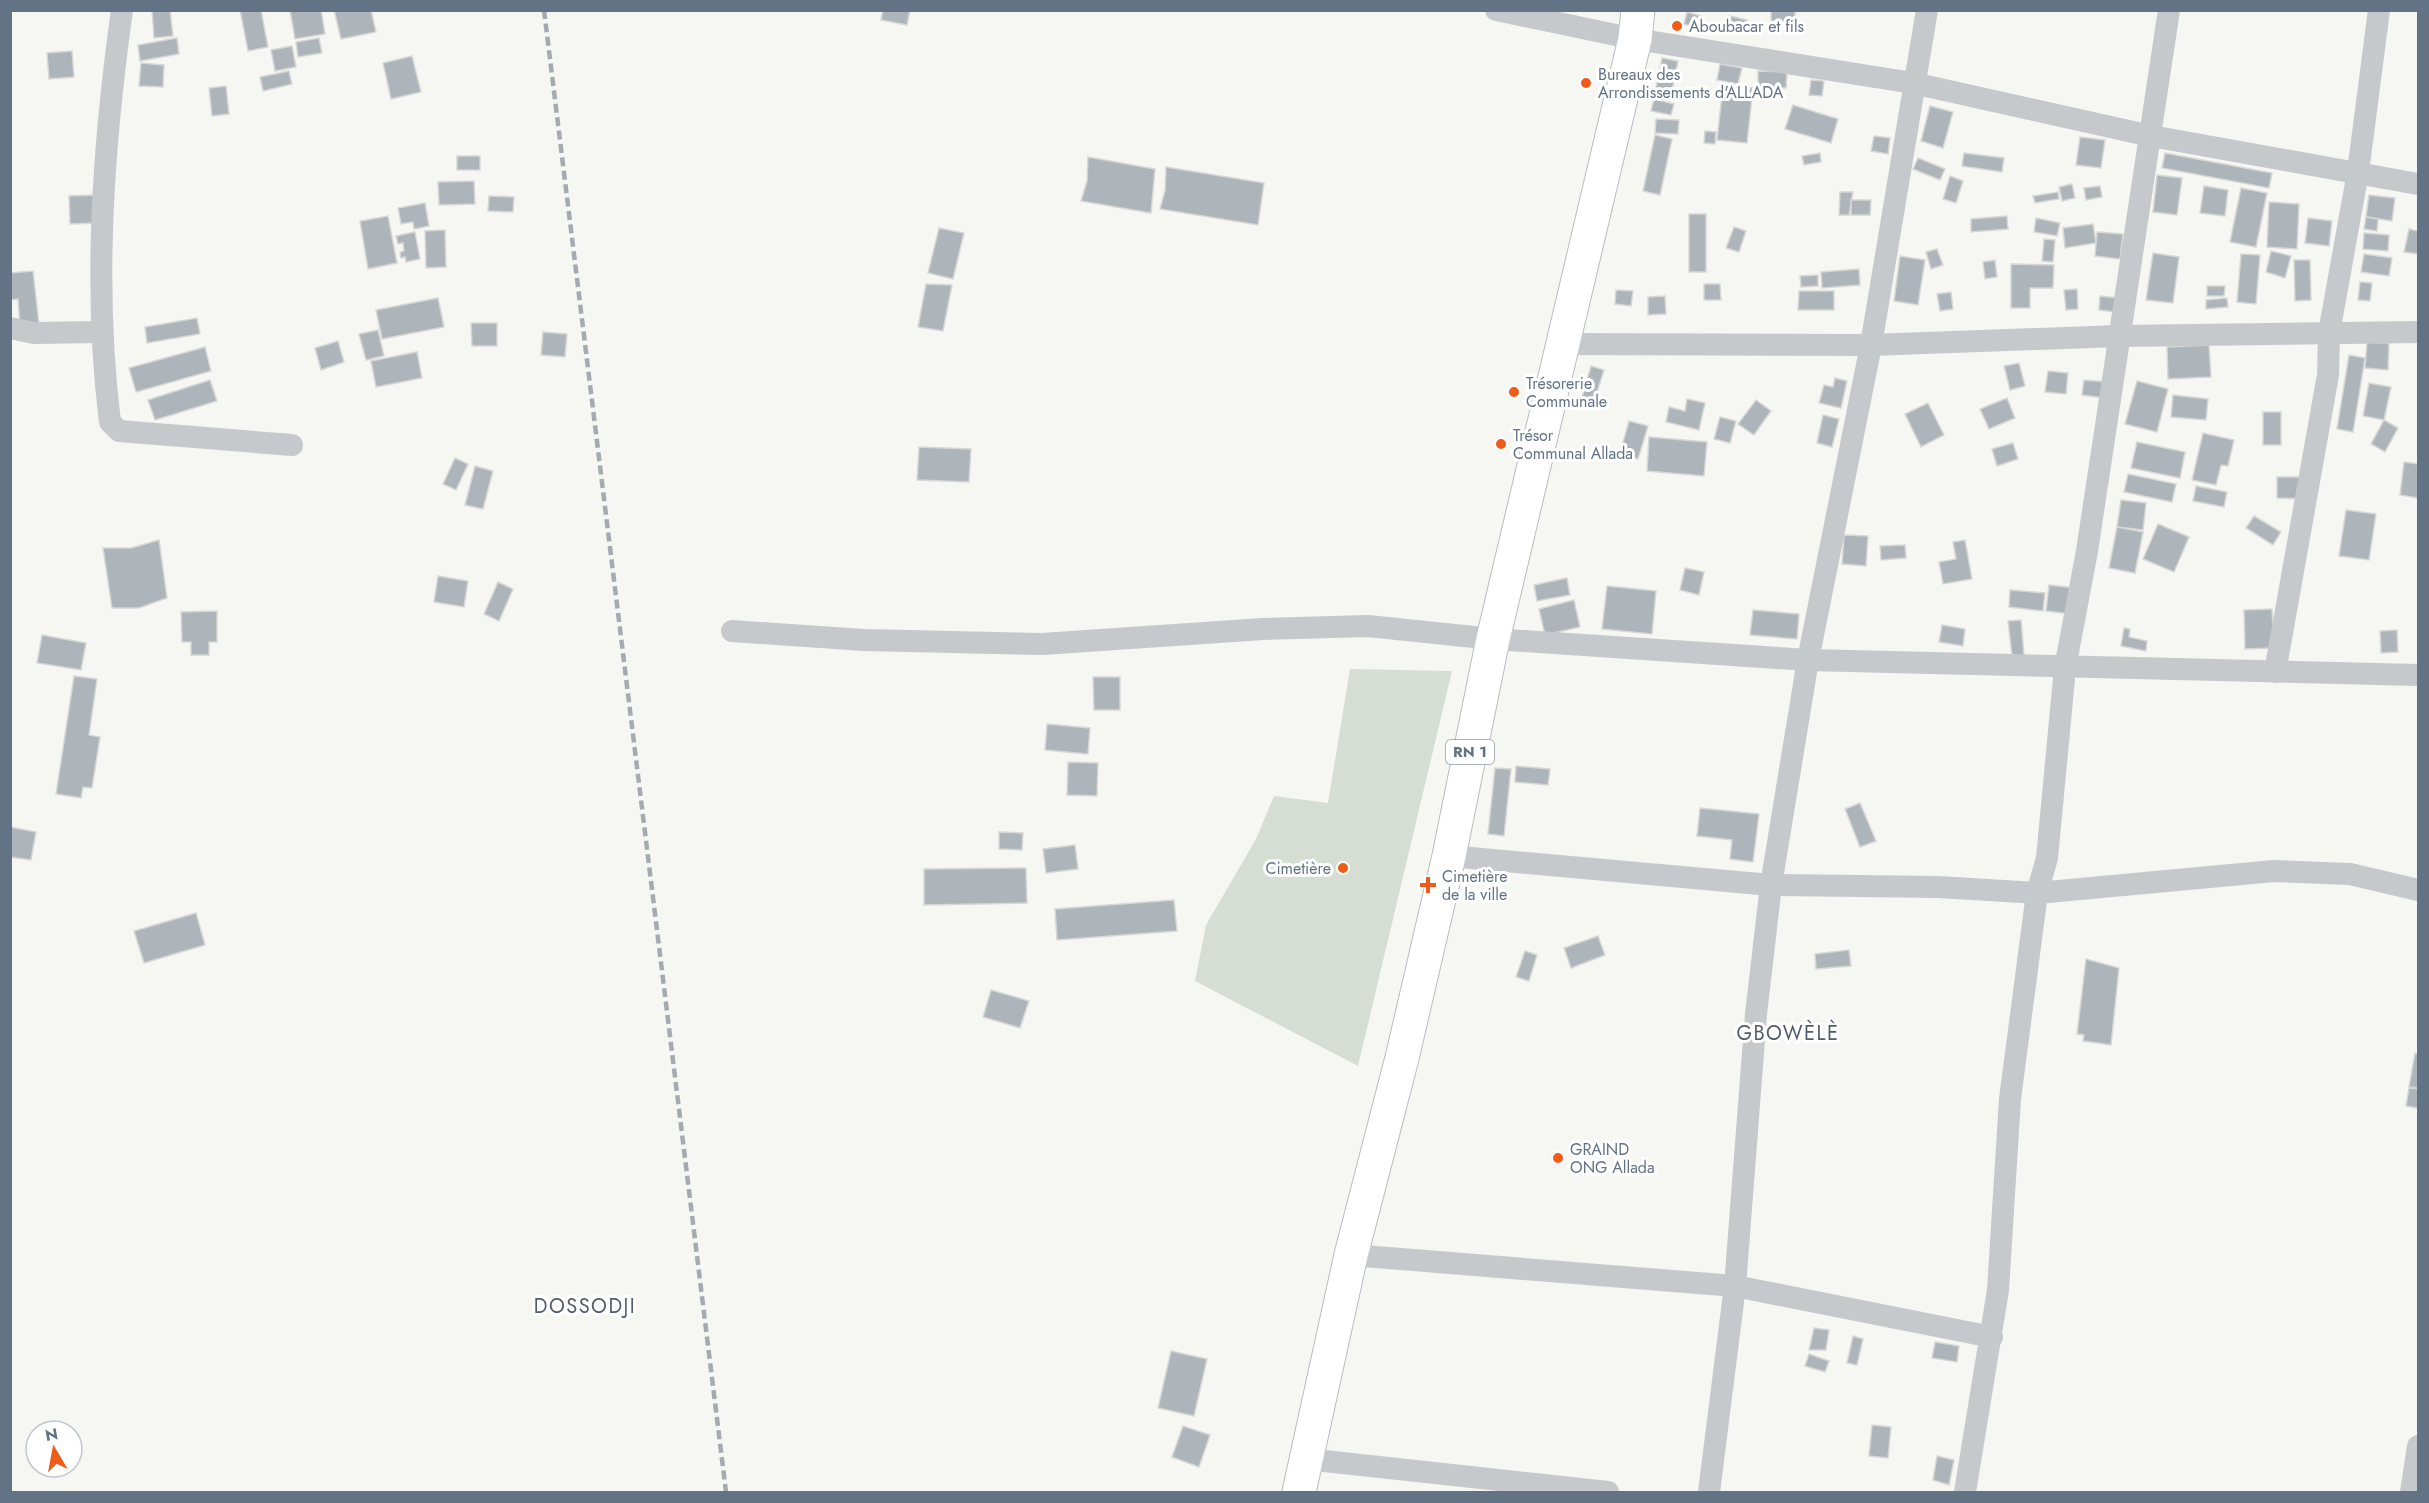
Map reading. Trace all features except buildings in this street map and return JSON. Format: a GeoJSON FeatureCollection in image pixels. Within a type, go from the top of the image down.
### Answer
{"type":"FeatureCollection","features":[{"type":"Feature","properties":{"kind":"main road","name":"RN 1"},"geometry":{"type":"LineString","coordinates":[[1299,1492],[1351,1255],[1402,1058],[1449,856],[1493,639],[1565,344],[1637,25]]}},
{"type":"Feature","properties":{"kind":"street"},"geometry":{"type":"LineString","coordinates":[[122,10],[106,169],[101,282],[102,332],[110,422],[119,431],[292,445]]}},
{"type":"Feature","properties":{"kind":"street"},"geometry":{"type":"LineString","coordinates":[[1496,10],[1637,25],[2151,136],[2358,171],[2418,184]]}},
{"type":"Feature","properties":{"kind":"street"},"geometry":{"type":"LineString","coordinates":[[1709,1492],[1735,1286],[1756,1014],[1772,885],[1808,660],[1871,345],[1927,10]]}},
{"type":"Feature","properties":{"kind":"street"},"geometry":{"type":"LineString","coordinates":[[1965,1492],[1998,1290],[2010,1099],[2037,893],[2047,858],[2066,668],[2087,551],[2169,10]]}},
{"type":"Feature","properties":{"kind":"street"},"geometry":{"type":"LineString","coordinates":[[2275,672],[2328,375],[2329,333],[2358,171],[2379,10]]}},
{"type":"Feature","properties":{"kind":"street"},"geometry":{"type":"LineString","coordinates":[[10,328],[34,333],[102,332]]}},
{"type":"Feature","properties":{"kind":"street"},"geometry":{"type":"LineString","coordinates":[[1565,344],[1871,345],[2118,336],[2418,332]]}},
{"type":"Feature","properties":{"kind":"street"},"geometry":{"type":"LineString","coordinates":[[732,632],[864,640],[1042,644],[1368,626],[1493,639],[1808,660],[2418,675]]}},
{"type":"Feature","properties":{"kind":"street"},"geometry":{"type":"LineString","coordinates":[[1449,856],[1772,885],[1938,887],[2037,893],[2274,871],[2350,874],[2418,890]]}},
{"type":"Feature","properties":{"kind":"street"},"geometry":{"type":"LineString","coordinates":[[1351,1255],[1735,1286],[1992,1337]]}},
{"type":"Feature","properties":{"kind":"street"},"geometry":{"type":"LineString","coordinates":[[2411,1492],[2418,1446]]}},
{"type":"Feature","properties":{"kind":"street"},"geometry":{"type":"LineString","coordinates":[[1306,1459],[1608,1492]]}},
{"type":"Feature","properties":{"kind":"shaded area"},"geometry":{"type":"Polygon","coordinates":[[[1350,669],[1452,671],[1358,1066],[1195,981],[1206,925],[1256,839],[1274,796],[1328,803],[1350,669]]]}},
{"type":"Feature","properties":{"kind":"railway"},"geometry":{"type":"LineString","coordinates":[[544,10],[726,1492]]}},
{"type":"Feature","properties":{"kind":"place","name":"Aboubacar et fils"},"geometry":{"type":"Point","coordinates":[1677,26]}},
{"type":"Feature","properties":{"kind":"place","name":"Bureaux des Arrondissements d'ALLADA"},"geometry":{"type":"Point","coordinates":[1586,83]}},
{"type":"Feature","properties":{"kind":"place","name":"Trésorerie Communale"},"geometry":{"type":"Point","coordinates":[1514,392]}},
{"type":"Feature","properties":{"kind":"place","name":"Trésor Communal Allada"},"geometry":{"type":"Point","coordinates":[1501,444]}},
{"type":"Feature","properties":{"kind":"place","name":"Cimetière"},"geometry":{"type":"Point","coordinates":[1343,868]}},
{"type":"Feature","properties":{"kind":"place","name":"Cimetière de la ville"},"geometry":{"type":"Point","coordinates":[1428,885]}},
{"type":"Feature","properties":{"kind":"place","name":"GRAIND ONG Allada"},"geometry":{"type":"Point","coordinates":[1558,1158]}},
{"type":"Feature","properties":{"kind":"district","name":"GBOWÈLÈ"},"geometry":{"type":"Point","coordinates":[1788,1033]}},
{"type":"Feature","properties":{"kind":"district","name":"DOSSODJI"},"geometry":{"type":"Point","coordinates":[585,1306]}}]}
